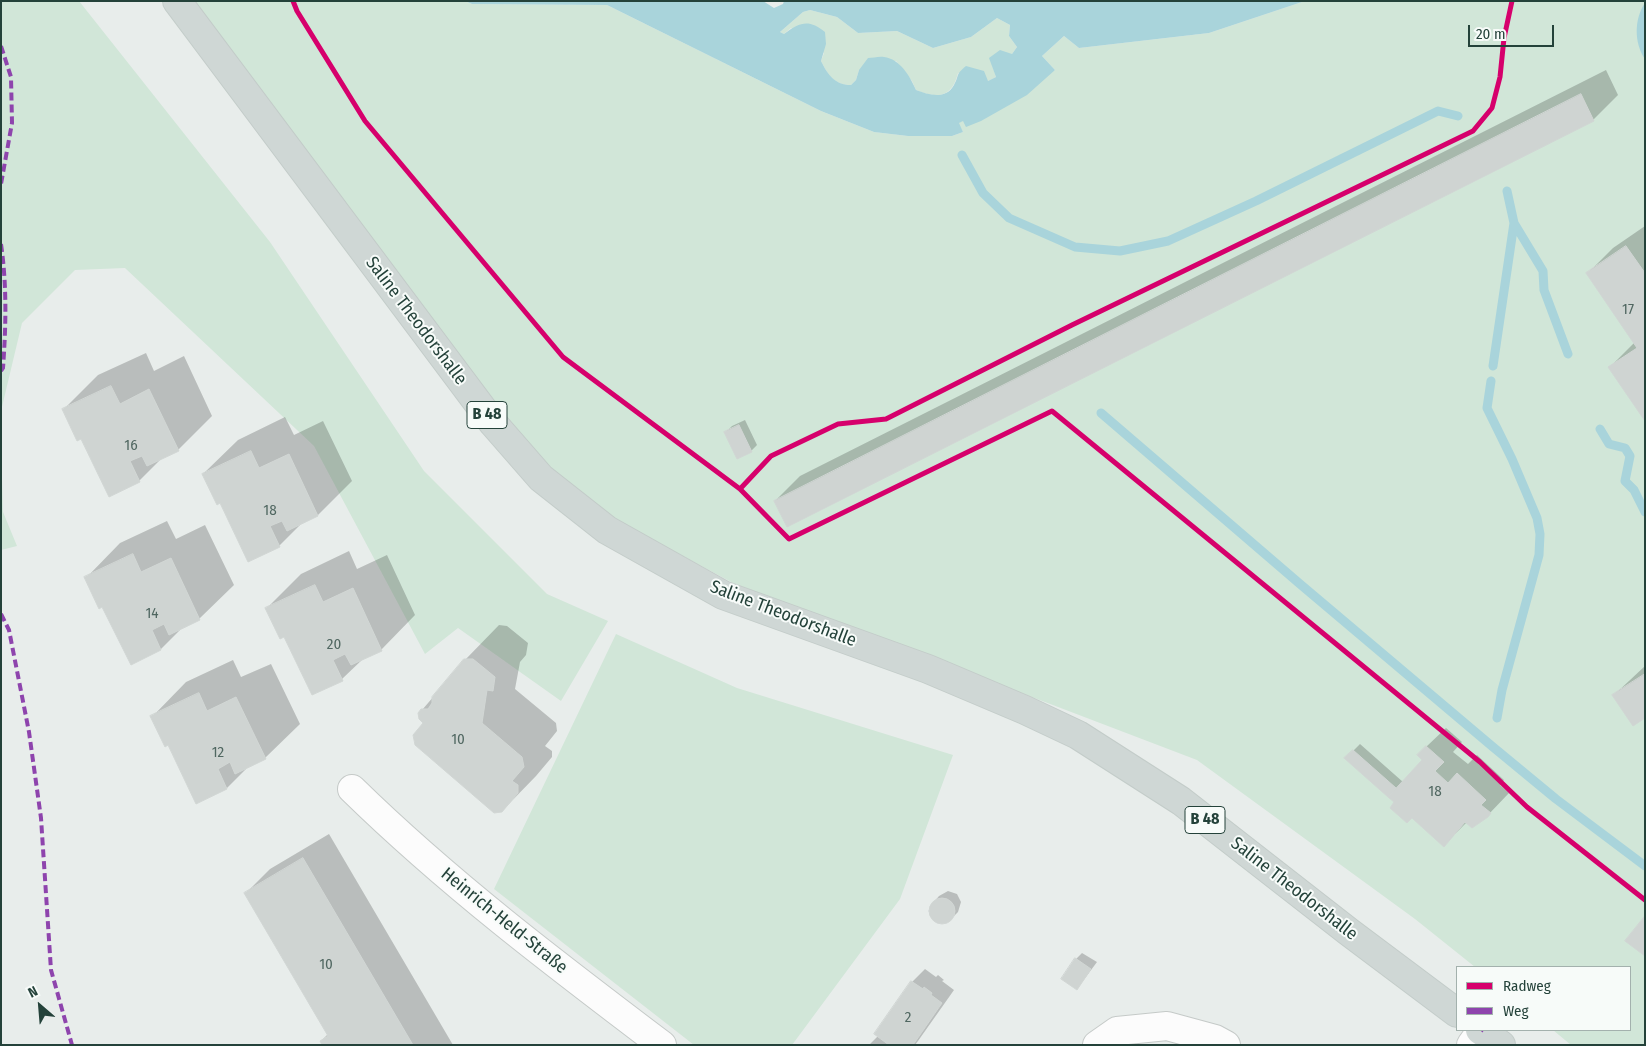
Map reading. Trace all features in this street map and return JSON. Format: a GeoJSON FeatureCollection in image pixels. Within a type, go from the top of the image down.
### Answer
{"type":"FeatureCollection","features":[{"type":"Feature","properties":{"kind":"main road","name":"Saline Theodorshalle"},"geometry":{"type":"LineString","coordinates":[[177,1],[493,423],[541,478],[607,530],[723,595],[928,669],[1026,710],[1078,735],[1181,801],[1349,932],[1456,1012]]}},
{"type":"Feature","properties":{"kind":"street","name":"Heinrich-Held-Straße"},"geometry":{"type":"LineString","coordinates":[[352,789],[398,834],[533,947],[662,1045]]}},
{"type":"Feature","properties":{"kind":"street"},"geometry":{"type":"LineString","coordinates":[[1097,1045],[1117,1031],[1167,1026],[1215,1039],[1226,1045]]}},
{"type":"Feature","properties":{"kind":"green space"},"geometry":{"type":"Polygon","coordinates":[[[1,1],[79,1],[270,242],[424,471],[547,594],[608,621],[561,701],[458,628],[425,654],[314,446],[125,268],[75,270],[22,323],[1,411],[1,1]]]}},
{"type":"Feature","properties":{"kind":"green space"},"geometry":{"type":"Polygon","coordinates":[[[195,1],[465,1],[472,4],[607,5],[821,111],[874,132],[908,136],[952,136],[963,132],[958,123],[1055,70],[1042,56],[1064,36],[1079,48],[1209,33],[1305,1],[1645,1],[1645,1045],[1571,1045],[1554,1031],[1631,1031],[1631,966],[1474,966],[1415,919],[1197,760],[733,583],[612,518],[550,469],[500,414],[258,97],[195,1]]]}},
{"type":"Feature","properties":{"kind":"green space"},"geometry":{"type":"Polygon","coordinates":[[[810,10],[837,17],[858,33],[897,31],[933,48],[971,37],[997,18],[1010,25],[1009,36],[1017,47],[1012,54],[990,58],[996,77],[988,81],[958,73],[952,87],[943,94],[931,95],[916,90],[912,81],[896,61],[859,70],[856,80],[851,85],[845,85],[836,81],[826,71],[821,61],[824,53],[791,28],[784,34],[780,32],[803,12],[810,10]]]}},
{"type":"Feature","properties":{"kind":"green space"},"geometry":{"type":"Polygon","coordinates":[[[1,445],[3,512],[17,546],[1,550],[1,445]]]}},
{"type":"Feature","properties":{"kind":"green space"},"geometry":{"type":"Polygon","coordinates":[[[616,634],[737,688],[953,755],[900,899],[792,1045],[694,1045],[494,889],[616,634]]]}},
{"type":"Feature","properties":{"kind":"water"},"geometry":{"type":"Polygon","coordinates":[[[465,1],[763,1],[774,8],[783,4],[784,1],[1305,1],[1209,33],[1079,48],[1064,36],[1042,56],[1055,70],[1027,95],[981,121],[966,127],[963,121],[959,123],[963,132],[952,136],[908,136],[874,132],[821,111],[607,5],[472,4],[465,1]],[[810,10],[803,12],[780,32],[784,34],[800,25],[809,24],[825,32],[826,44],[821,61],[826,71],[836,81],[845,85],[851,85],[856,80],[859,70],[868,58],[882,57],[890,58],[900,65],[911,79],[916,90],[932,95],[947,93],[954,85],[959,73],[966,66],[984,71],[988,81],[996,77],[989,58],[1000,50],[1012,54],[1017,47],[1009,36],[1010,25],[997,18],[971,37],[933,48],[897,31],[858,33],[837,17],[810,10]]]}},
{"type":"Feature","properties":{"kind":"water"},"geometry":{"type":"Polygon","coordinates":[[[1645,3],[1645,59],[1641,53],[1637,38],[1637,24],[1641,9],[1645,3]]]}},
{"type":"Feature","properties":{"kind":"building"},"geometry":{"type":"Polygon","coordinates":[[[1581,94],[1594,121],[787,527],[774,501],[1581,94]]]}},
{"type":"Feature","properties":{"kind":"building"},"geometry":{"type":"Polygon","coordinates":[[[1626,246],[1645,273],[1645,421],[1608,367],[1637,348],[1586,273],[1626,246]]]}},
{"type":"Feature","properties":{"kind":"building"},"geometry":{"type":"Polygon","coordinates":[[[111,386],[120,404],[149,389],[179,451],[147,466],[142,456],[130,461],[140,482],[109,497],[81,439],[77,441],[62,409],[111,386]]]}},
{"type":"Feature","properties":{"kind":"building"},"geometry":{"type":"Polygon","coordinates":[[[739,425],[752,452],[737,459],[724,432],[739,425]]]}},
{"type":"Feature","properties":{"kind":"building"},"geometry":{"type":"Polygon","coordinates":[[[251,451],[259,468],[289,454],[318,516],[287,531],[282,521],[270,526],[280,547],[248,562],[220,503],[217,505],[202,474],[251,451]]]}},
{"type":"Feature","properties":{"kind":"building"},"geometry":{"type":"Polygon","coordinates":[[[133,554],[141,572],[171,558],[200,620],[169,635],[164,624],[152,630],[161,650],[131,665],[102,607],[99,609],[84,577],[133,554]]]}},
{"type":"Feature","properties":{"kind":"building"},"geometry":{"type":"Polygon","coordinates":[[[315,585],[323,602],[353,588],[382,651],[351,665],[345,654],[333,660],[343,681],[312,695],[284,637],[280,639],[265,608],[315,585]]]}},
{"type":"Feature","properties":{"kind":"building"},"geometry":{"type":"Polygon","coordinates":[[[464,659],[473,659],[495,677],[493,691],[487,690],[482,723],[522,757],[524,767],[512,781],[518,785],[518,793],[502,812],[494,813],[415,745],[413,735],[423,723],[419,719],[418,713],[421,709],[428,709],[432,703],[432,697],[464,659]]]}},
{"type":"Feature","properties":{"kind":"building"},"geometry":{"type":"Polygon","coordinates":[[[1645,674],[1645,718],[1633,726],[1612,695],[1645,674]]]}},
{"type":"Feature","properties":{"kind":"building"},"geometry":{"type":"Polygon","coordinates":[[[199,693],[207,711],[236,697],[266,759],[235,774],[230,762],[218,769],[227,789],[196,804],[168,745],[165,747],[150,716],[199,693]]]}},
{"type":"Feature","properties":{"kind":"building"},"geometry":{"type":"Polygon","coordinates":[[[1426,746],[1444,762],[1435,771],[1448,783],[1457,773],[1486,800],[1481,805],[1491,813],[1472,828],[1465,822],[1444,847],[1412,818],[1407,823],[1390,808],[1394,802],[1388,797],[1422,760],[1417,755],[1426,746]]]}},
{"type":"Feature","properties":{"kind":"building"},"geometry":{"type":"Polygon","coordinates":[[[1353,750],[1396,788],[1388,797],[1344,758],[1353,750]]]}},
{"type":"Feature","properties":{"kind":"building"},"geometry":{"type":"Polygon","coordinates":[[[303,858],[413,1045],[322,1045],[320,1041],[328,1036],[244,893],[303,858]]]}},
{"type":"Feature","properties":{"kind":"building"},"geometry":{"type":"Polygon","coordinates":[[[942,898],[951,902],[955,911],[951,920],[942,924],[933,920],[929,911],[933,902],[942,898]]]}},
{"type":"Feature","properties":{"kind":"building"},"geometry":{"type":"Polygon","coordinates":[[[1645,916],[1645,956],[1625,941],[1645,916]]]}},
{"type":"Feature","properties":{"kind":"building"},"geometry":{"type":"Polygon","coordinates":[[[1075,958],[1091,969],[1077,990],[1061,979],[1075,958]]]}},
{"type":"Feature","properties":{"kind":"building"},"geometry":{"type":"Polygon","coordinates":[[[911,981],[923,989],[924,987],[942,1003],[913,1045],[889,1045],[874,1034],[911,981]]]}},
{"type":"Feature","properties":{"kind":"waterway"},"geometry":{"type":"LineString","coordinates":[[962,155],[983,193],[1009,218],[1075,247],[1120,251],[1168,241],[1256,201],[1438,111],[1458,116]]}},
{"type":"Feature","properties":{"kind":"waterway"},"geometry":{"type":"LineString","coordinates":[[1493,366],[1514,223],[1507,191]]}},
{"type":"Feature","properties":{"kind":"waterway"},"geometry":{"type":"LineString","coordinates":[[1514,223],[1543,271],[1544,290],[1568,354]]}},
{"type":"Feature","properties":{"kind":"waterway"},"geometry":{"type":"LineString","coordinates":[[1491,381],[1487,408],[1512,459],[1537,518],[1540,534],[1539,555],[1502,690],[1497,718]]}},
{"type":"Feature","properties":{"kind":"waterway"},"geometry":{"type":"LineString","coordinates":[[1101,413],[1493,747],[1556,799],[1645,866]]}},
{"type":"Feature","properties":{"kind":"waterway"},"geometry":{"type":"LineString","coordinates":[[1600,429],[1609,444],[1625,448],[1630,456],[1625,481],[1634,490],[1645,512]]}},
{"type":"Feature","properties":{"kind":"marked path"},"geometry":{"type":"LineString","coordinates":[[1,46],[11,77],[12,123],[1,184]]}},
{"type":"Feature","properties":{"kind":"marked path"},"geometry":{"type":"LineString","coordinates":[[1,244],[5,306],[5,337],[3,368],[1,371]]}},
{"type":"Feature","properties":{"kind":"marked path"},"geometry":{"type":"LineString","coordinates":[[1,614],[9,630],[29,732],[41,818],[51,970],[72,1045]]}},
{"type":"Feature","properties":{"kind":"cycle path"},"geometry":{"type":"LineString","coordinates":[[293,1],[297,11],[365,121],[563,357],[740,489],[789,539],[1052,411],[1480,762],[1527,807],[1645,900]]}},
{"type":"Feature","properties":{"kind":"cycle path"},"geometry":{"type":"LineString","coordinates":[[740,489],[771,456],[838,424],[886,419],[1072,325],[1473,131],[1492,108],[1500,77],[1504,38],[1512,1]]}}]}
